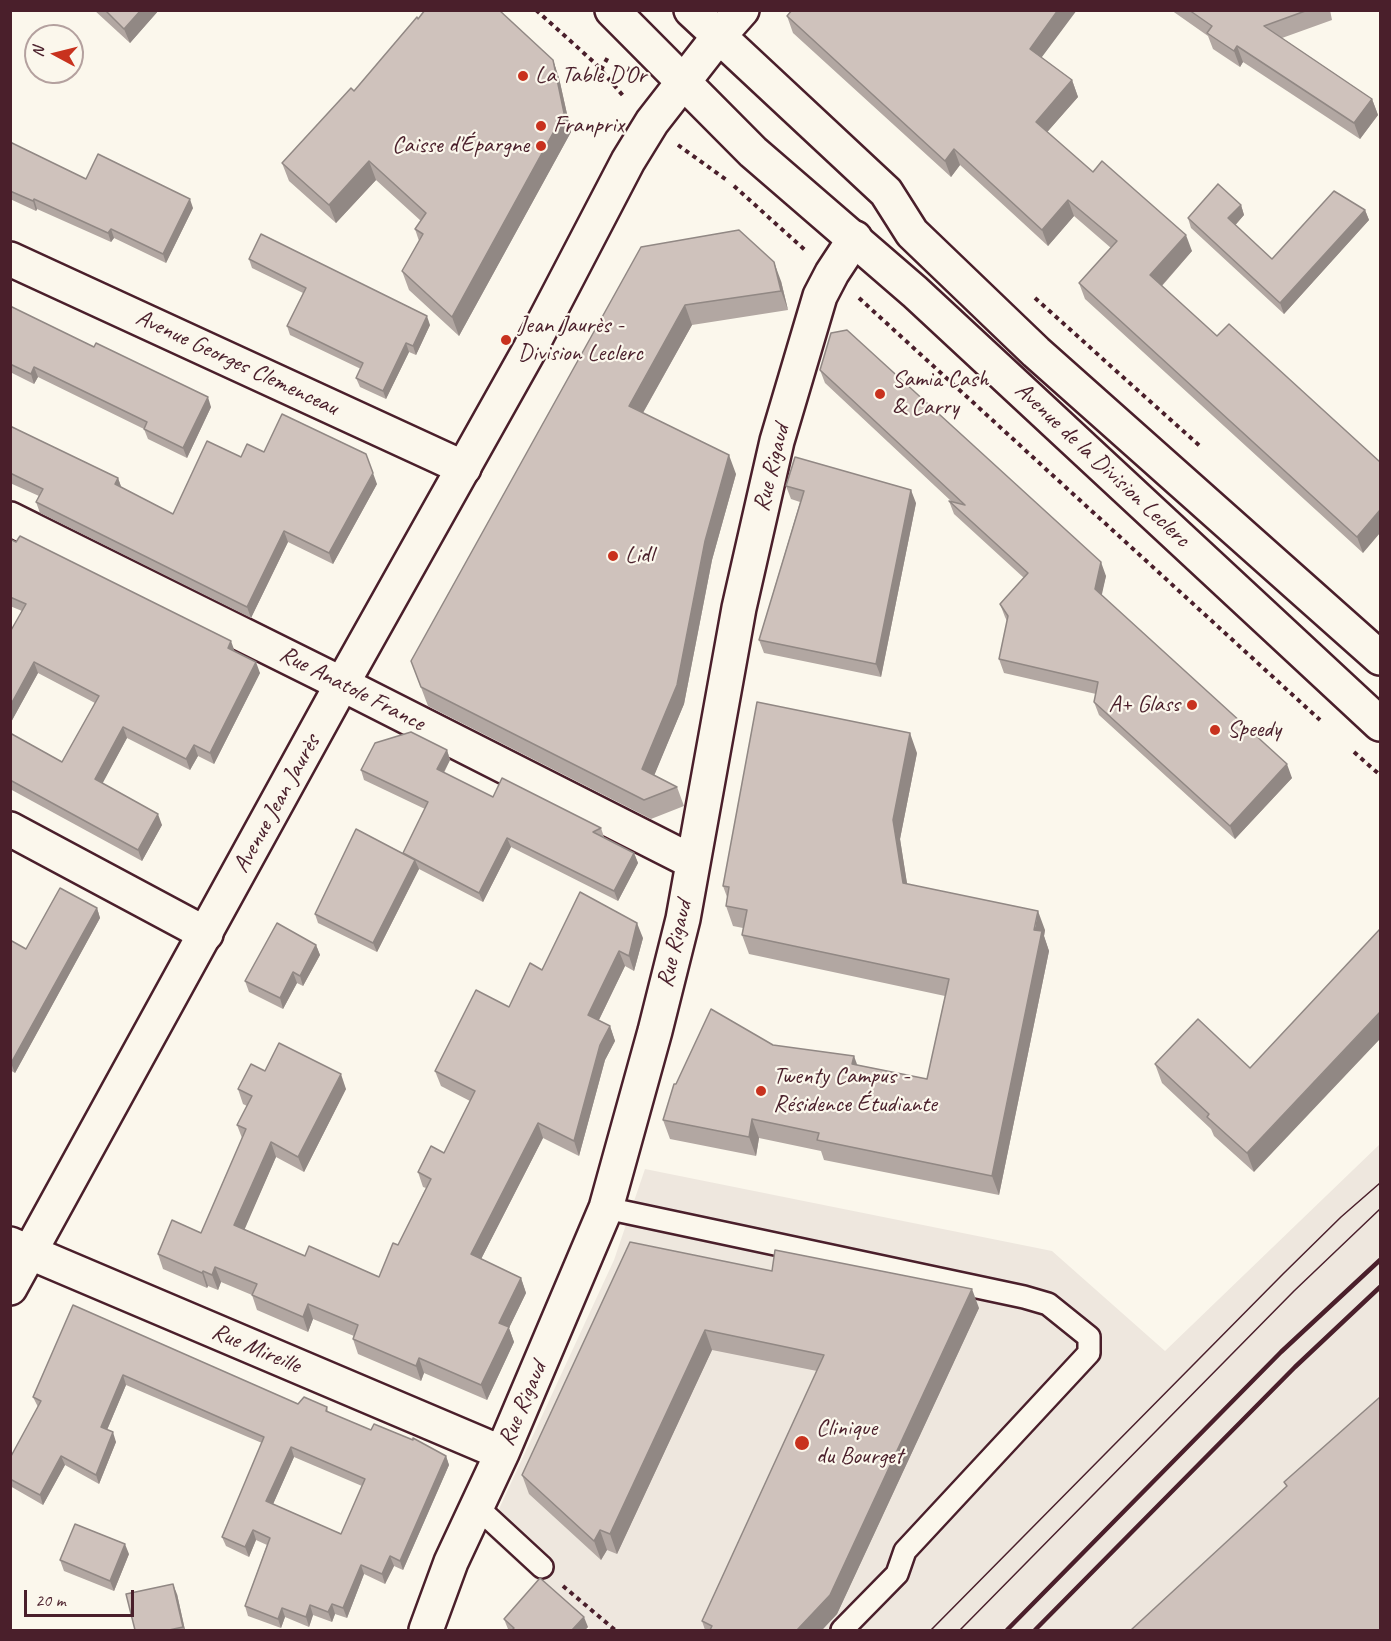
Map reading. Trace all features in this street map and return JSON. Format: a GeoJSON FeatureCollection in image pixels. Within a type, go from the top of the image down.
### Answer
{"type":"FeatureCollection","features":[{"type":"Feature","properties":{"kind":"main road","name":"Avenue de la Division Leclerc"},"geometry":{"type":"LineString","coordinates":[[612,10],[753,152],[855,238],[1380,724]]}},
{"type":"Feature","properties":{"kind":"main road","name":"Avenue de la Division Leclerc"},"geometry":{"type":"LineString","coordinates":[[691,10],[886,192],[912,233],[1036,352],[1380,658]]}},
{"type":"Feature","properties":{"kind":"main road"},"geometry":{"type":"LineString","coordinates":[[719,36],[742,10]]}},
{"type":"Feature","properties":{"kind":"main road","name":"Avenue Jean Jaurès"},"geometry":{"type":"LineString","coordinates":[[10,1288],[20,1249],[206,934],[342,684],[464,468],[628,161],[652,122],[719,36]]}},
{"type":"Feature","properties":{"kind":"main road","name":"Rue Rigaud"},"geometry":{"type":"LineString","coordinates":[[426,1630],[451,1562],[502,1453],[606,1208],[655,1031],[682,919],[739,608],[775,452],[820,296],[855,238]]}},
{"type":"Feature","properties":{"kind":"main road","name":"Avenue Georges Clemenceau"},"geometry":{"type":"LineString","coordinates":[[10,259],[464,468]]}},
{"type":"Feature","properties":{"kind":"main road","name":"Rue Anatole France"},"geometry":{"type":"LineString","coordinates":[[10,519],[692,861]]}},
{"type":"Feature","properties":{"kind":"main road"},"geometry":{"type":"LineString","coordinates":[[10,828],[206,934]]}},
{"type":"Feature","properties":{"kind":"main road","name":"Rue Mireille"},"geometry":{"type":"LineString","coordinates":[[20,1249],[502,1453]]}},
{"type":"Feature","properties":{"kind":"lane"},"geometry":{"type":"LineString","coordinates":[[606,1208],[1024,1297],[1048,1304],[1089,1337],[1089,1353],[905,1551],[897,1574],[842,1630]]}},
{"type":"Feature","properties":{"kind":"lane"},"geometry":{"type":"LineString","coordinates":[[477,1507],[542,1567]]}},
{"type":"Feature","properties":{"kind":"path"},"geometry":{"type":"LineString","coordinates":[[536,10],[596,64],[622,95]]}},
{"type":"Feature","properties":{"kind":"path"},"geometry":{"type":"LineString","coordinates":[[686,151],[702,160],[726,179],[832,273],[1323,723]]}},
{"type":"Feature","properties":{"kind":"path"},"geometry":{"type":"LineString","coordinates":[[1028,291],[1204,450]]}},
{"type":"Feature","properties":{"kind":"path"},"geometry":{"type":"LineString","coordinates":[[1349,747],[1380,775]]}},
{"type":"Feature","properties":{"kind":"path"},"geometry":{"type":"LineString","coordinates":[[542,1567],[615,1630]]}},
{"type":"Feature","properties":{"kind":"shaded area","name":"Clinique du Bourget"},"geometry":{"type":"Polygon","coordinates":[[[1380,1144],[1380,1419],[1139,1630],[591,1630],[487,1535],[614,1260],[645,1169],[1052,1251],[1165,1351],[1380,1144]]]}},
{"type":"Feature","properties":{"kind":"building"},"geometry":{"type":"Polygon","coordinates":[[[105,10],[141,10],[124,29],[105,10]]]}},
{"type":"Feature","properties":{"kind":"building"},"geometry":{"type":"Polygon","coordinates":[[[425,10],[499,10],[553,60],[564,113],[452,317],[402,271],[423,234],[415,229],[426,213],[369,161],[329,205],[282,163],[351,88],[354,91],[425,10]]]}},
{"type":"Feature","properties":{"kind":"building"},"geometry":{"type":"Polygon","coordinates":[[[792,10],[1058,10],[1030,49],[1072,80],[1036,122],[1093,172],[1102,161],[1186,235],[1150,275],[1217,336],[1229,324],[1380,462],[1380,510],[1357,537],[1079,283],[1117,241],[1068,200],[1042,230],[954,149],[945,161],[787,16],[792,10]]]}},
{"type":"Feature","properties":{"kind":"building"},"geometry":{"type":"Polygon","coordinates":[[[1189,10],[1308,10],[1264,26],[1372,99],[1354,123],[1237,46],[1234,51],[1207,33],[1212,26],[1189,10]]]}},
{"type":"Feature","properties":{"kind":"building"},"geometry":{"type":"Polygon","coordinates":[[[10,142],[86,179],[98,154],[190,199],[163,254],[111,229],[108,233],[34,199],[33,201],[10,191],[10,142]]]}},
{"type":"Feature","properties":{"kind":"building"},"geometry":{"type":"Polygon","coordinates":[[[1218,184],[1241,205],[1228,218],[1272,259],[1334,191],[1365,210],[1280,303],[1188,218],[1218,184]]]}},
{"type":"Feature","properties":{"kind":"building"},"geometry":{"type":"Polygon","coordinates":[[[739,230],[774,262],[781,291],[685,305],[629,406],[729,455],[705,541],[677,685],[642,769],[677,787],[644,800],[421,687],[411,661],[641,247],[739,230]]]}},
{"type":"Feature","properties":{"kind":"building"},"geometry":{"type":"Polygon","coordinates":[[[261,234],[427,316],[413,346],[406,343],[383,391],[356,378],[363,363],[287,326],[306,288],[249,259],[261,234]]]}},
{"type":"Feature","properties":{"kind":"building"},"geometry":{"type":"Polygon","coordinates":[[[10,306],[94,347],[96,343],[208,397],[183,448],[144,429],[147,422],[34,367],[31,374],[10,364],[10,306]]]}},
{"type":"Feature","properties":{"kind":"building"},"geometry":{"type":"Polygon","coordinates":[[[847,330],[1101,562],[1095,589],[1287,764],[1230,826],[1094,702],[1098,682],[999,659],[1008,616],[1000,604],[1028,573],[949,501],[965,505],[820,370],[831,333],[847,330]]]}},
{"type":"Feature","properties":{"kind":"building"},"geometry":{"type":"Polygon","coordinates":[[[282,414],[366,454],[373,473],[329,553],[284,531],[247,607],[36,502],[43,489],[10,473],[10,426],[118,478],[115,484],[173,514],[207,441],[241,457],[247,444],[264,452],[282,414]]]}},
{"type":"Feature","properties":{"kind":"building"},"geometry":{"type":"Polygon","coordinates":[[[795,457],[911,490],[876,664],[759,640],[804,491],[786,486],[795,457]]]}},
{"type":"Feature","properties":{"kind":"building"},"geometry":{"type":"Polygon","coordinates":[[[20,536],[231,641],[228,648],[256,662],[210,753],[194,745],[186,759],[123,727],[95,779],[158,814],[138,850],[10,780],[10,733],[62,762],[99,696],[34,662],[10,706],[10,632],[26,604],[10,597],[10,539],[16,542],[20,536]]]}},
{"type":"Feature","properties":{"kind":"building"},"geometry":{"type":"Polygon","coordinates":[[[757,702],[910,733],[893,820],[903,883],[1038,911],[1034,930],[1042,931],[992,1176],[817,1140],[819,1133],[752,1119],[749,1137],[663,1120],[674,1084],[711,1009],[773,1045],[854,1056],[852,1064],[927,1079],[949,979],[742,935],[747,910],[726,906],[729,887],[723,886],[757,702]]]}},
{"type":"Feature","properties":{"kind":"building"},"geometry":{"type":"Polygon","coordinates":[[[411,732],[447,750],[437,769],[493,797],[502,778],[601,828],[593,832],[634,853],[614,891],[507,838],[479,893],[403,853],[428,802],[361,770],[375,743],[411,732]]]}},
{"type":"Feature","properties":{"kind":"building"},"geometry":{"type":"Polygon","coordinates":[[[356,829],[415,860],[373,943],[315,914],[356,829]]]}},
{"type":"Feature","properties":{"kind":"building"},"geometry":{"type":"Polygon","coordinates":[[[60,888],[97,908],[10,1063],[10,940],[26,949],[60,888]]]}},
{"type":"Feature","properties":{"kind":"building"},"geometry":{"type":"Polygon","coordinates":[[[580,892],[637,923],[629,956],[619,951],[588,1015],[610,1026],[600,1045],[574,1141],[538,1123],[471,1254],[521,1278],[499,1323],[509,1327],[481,1385],[419,1358],[416,1366],[353,1339],[358,1325],[308,1304],[303,1317],[252,1295],[257,1284],[215,1267],[212,1275],[203,1271],[202,1273],[158,1254],[172,1220],[201,1233],[246,1129],[237,1125],[252,1096],[238,1089],[251,1064],[265,1071],[279,1043],[341,1074],[298,1157],[271,1142],[234,1225],[305,1256],[309,1246],[379,1277],[393,1243],[398,1245],[431,1179],[418,1172],[431,1146],[444,1153],[475,1091],[435,1071],[476,990],[509,1007],[530,963],[542,970],[580,892]]]}},
{"type":"Feature","properties":{"kind":"building"},"geometry":{"type":"Polygon","coordinates":[[[277,923],[316,945],[300,976],[293,972],[280,998],[245,981],[277,923]]]}},
{"type":"Feature","properties":{"kind":"building"},"geometry":{"type":"Polygon","coordinates":[[[1380,929],[1380,1012],[1247,1153],[1207,1117],[1209,1114],[1155,1064],[1198,1019],[1250,1068],[1380,929]]]}},
{"type":"Feature","properties":{"kind":"building"},"geometry":{"type":"Polygon","coordinates":[[[630,1242],[772,1271],[775,1250],[972,1289],[830,1595],[797,1630],[710,1630],[712,1626],[702,1621],[824,1355],[705,1330],[610,1534],[600,1530],[594,1541],[522,1475],[630,1242]]]}},
{"type":"Feature","properties":{"kind":"building"},"geometry":{"type":"Polygon","coordinates":[[[73,1305],[298,1404],[304,1397],[327,1407],[326,1411],[371,1430],[374,1424],[413,1440],[413,1438],[446,1456],[400,1561],[390,1556],[382,1574],[361,1565],[343,1608],[332,1604],[328,1612],[310,1605],[306,1617],[282,1608],[278,1619],[245,1606],[270,1538],[253,1530],[245,1547],[222,1537],[264,1437],[123,1375],[101,1427],[113,1432],[96,1475],[61,1456],[40,1495],[10,1479],[10,1458],[41,1401],[33,1397],[73,1305]],[[291,1447],[266,1501],[341,1534],[365,1479],[291,1447]]]}},
{"type":"Feature","properties":{"kind":"building"},"geometry":{"type":"Polygon","coordinates":[[[1380,1397],[1380,1630],[1131,1630],[1287,1486],[1284,1482],[1380,1397]]]}},
{"type":"Feature","properties":{"kind":"building"},"geometry":{"type":"Polygon","coordinates":[[[75,1524],[125,1544],[110,1581],[60,1560],[75,1524]]]}},
{"type":"Feature","properties":{"kind":"building"},"geometry":{"type":"Polygon","coordinates":[[[540,1578],[584,1617],[572,1630],[512,1630],[514,1628],[504,1619],[540,1578]]]}},
{"type":"Feature","properties":{"kind":"building"},"geometry":{"type":"Polygon","coordinates":[[[173,1584],[183,1627],[169,1630],[135,1630],[126,1594],[173,1584]]]}},
{"type":"Feature","properties":{"kind":"tram line"},"geometry":{"type":"LineString","coordinates":[[931,1630],[1283,1274],[1341,1217],[1380,1183]]}},
{"type":"Feature","properties":{"kind":"tram line"},"geometry":{"type":"LineString","coordinates":[[960,1630],[1294,1291],[1380,1209]]}},
{"type":"Feature","properties":{"kind":"railway"},"geometry":{"type":"LineString","coordinates":[[1007,1630],[1281,1352],[1380,1260]]}},
{"type":"Feature","properties":{"kind":"railway"},"geometry":{"type":"LineString","coordinates":[[1035,1630],[1295,1367],[1380,1287]]}},
{"type":"Feature","properties":{"kind":"place","name":"La Table D'Or"},"geometry":{"type":"Point","coordinates":[523,76]}},
{"type":"Feature","properties":{"kind":"place","name":"Franprix"},"geometry":{"type":"Point","coordinates":[541,126]}},
{"type":"Feature","properties":{"kind":"place","name":"Caisse d'Épargne"},"geometry":{"type":"Point","coordinates":[541,146]}},
{"type":"Feature","properties":{"kind":"place","name":"Jean Jaurès - Division Leclerc"},"geometry":{"type":"Point","coordinates":[506,340]}},
{"type":"Feature","properties":{"kind":"place","name":"Samia Cash & Carry"},"geometry":{"type":"Point","coordinates":[880,394]}},
{"type":"Feature","properties":{"kind":"place","name":"Lidl"},"geometry":{"type":"Point","coordinates":[613,556]}},
{"type":"Feature","properties":{"kind":"place","name":"A+ Glass"},"geometry":{"type":"Point","coordinates":[1192,705]}},
{"type":"Feature","properties":{"kind":"place","name":"Speedy"},"geometry":{"type":"Point","coordinates":[1215,730]}},
{"type":"Feature","properties":{"kind":"place","name":"Twenty Campus - Résidence Étudiante"},"geometry":{"type":"Point","coordinates":[761,1091]}},
{"type":"Feature","properties":{"kind":"place","name":"Clinique du Bourget"},"geometry":{"type":"Point","coordinates":[802,1443]}}]}
